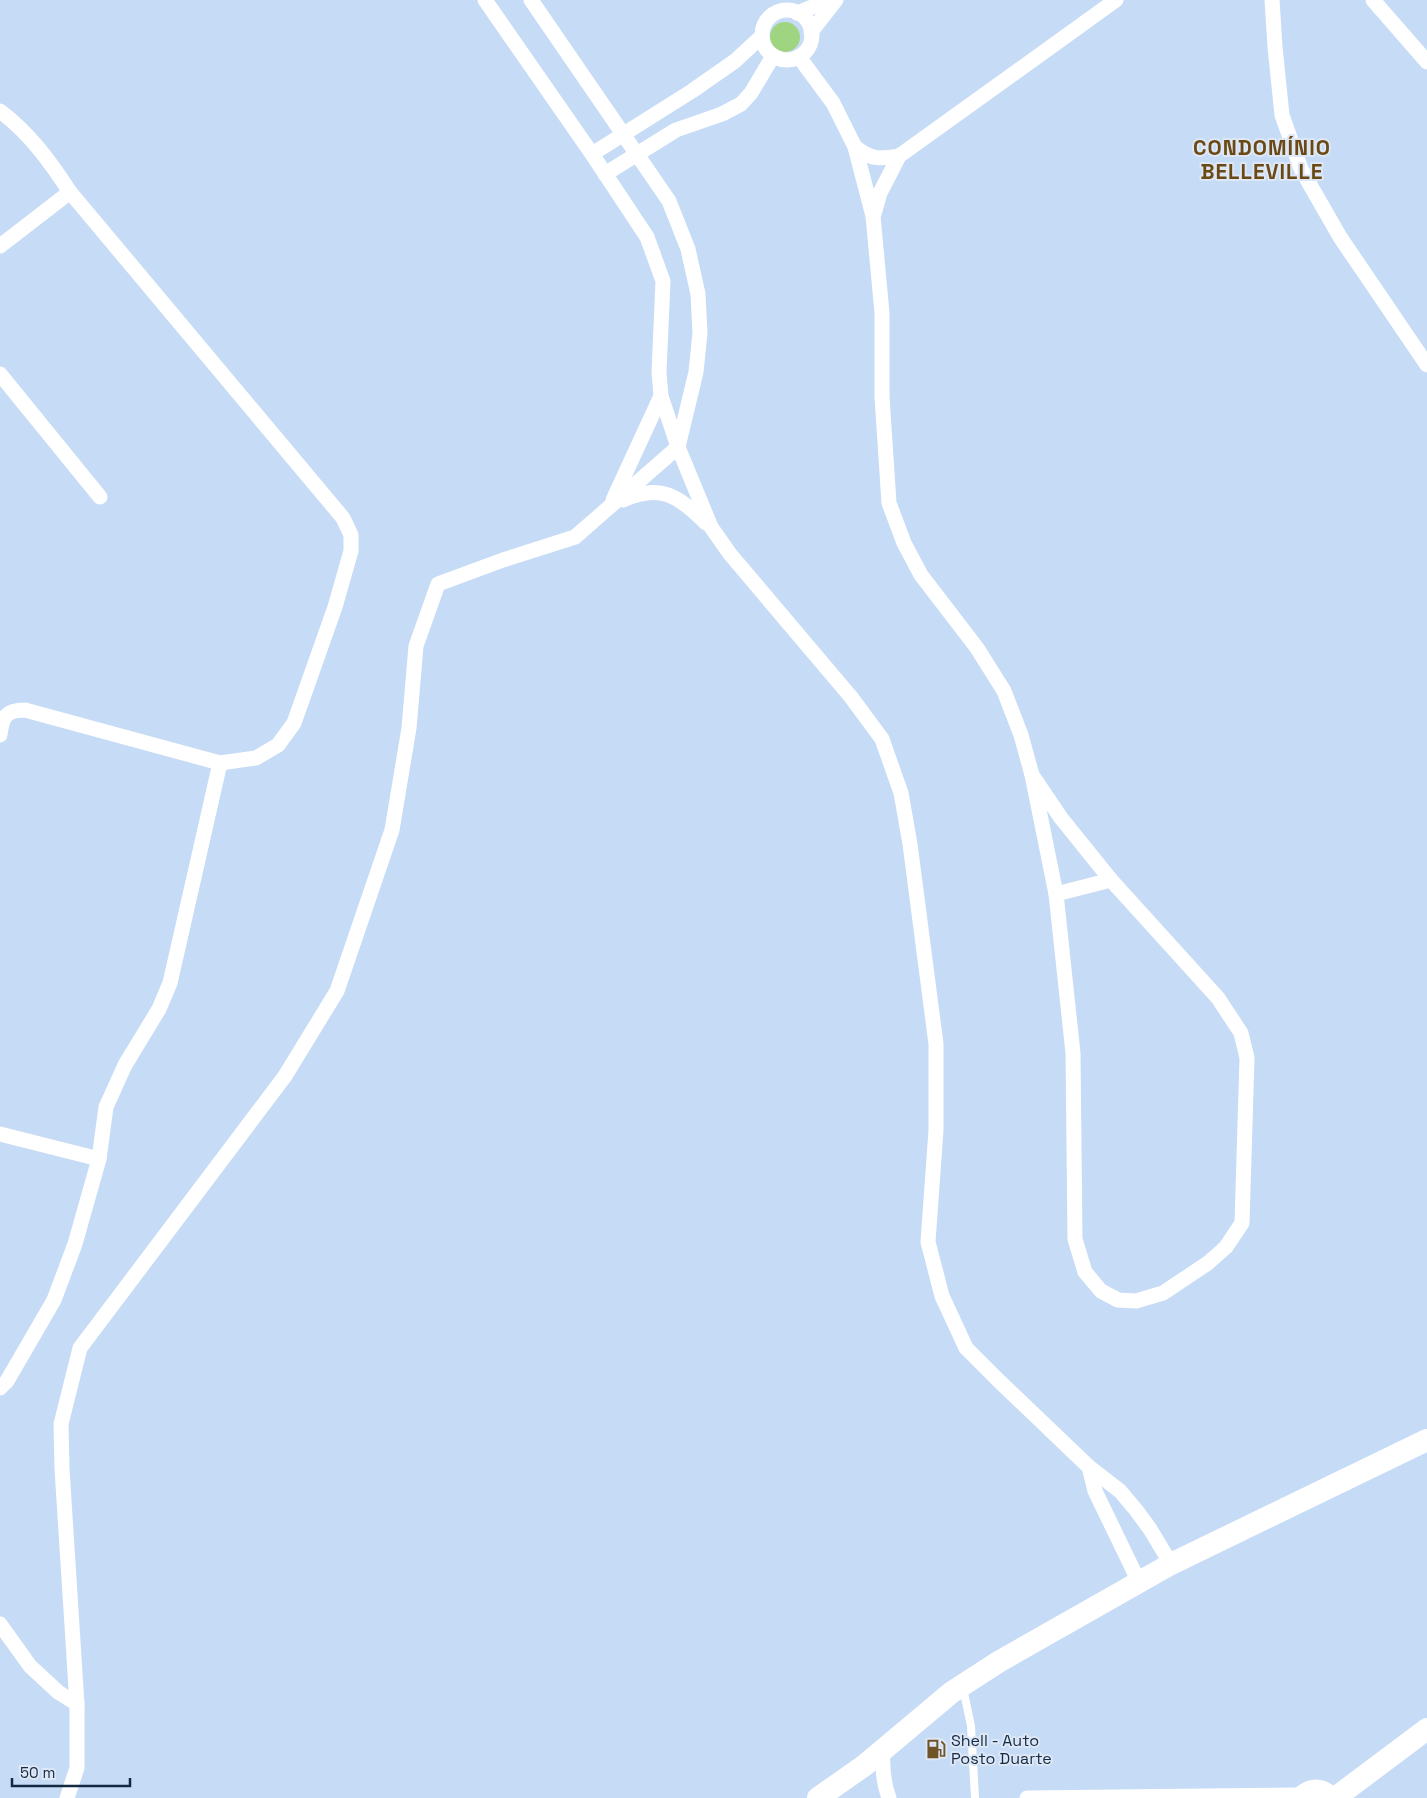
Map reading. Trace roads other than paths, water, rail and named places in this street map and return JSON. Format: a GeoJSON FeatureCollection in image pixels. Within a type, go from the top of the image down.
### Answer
{"type":"FeatureCollection","features":[{"type":"Feature","properties":{"kind":"street"},"geometry":{"type":"LineString","coordinates":[[485,0],[592,154],[646,237],[662,281],[659,372],[662,396],[678,447],[711,527]]}},
{"type":"Feature","properties":{"kind":"street"},"geometry":{"type":"LineString","coordinates":[[66,1798],[77,1768],[77,1704],[62,1469],[61,1424],[80,1348],[285,1076],[337,991],[392,830],[409,728],[416,646],[438,584],[503,560],[575,537],[678,447],[696,372],[700,333],[698,294],[688,249],[669,201],[531,0]]}},
{"type":"Feature","properties":{"kind":"street"},"geometry":{"type":"LineString","coordinates":[[797,13],[830,0]]}},
{"type":"Feature","properties":{"kind":"street"},"geometry":{"type":"LineString","coordinates":[[811,32],[836,0]]}},
{"type":"Feature","properties":{"kind":"street"},"geometry":{"type":"LineString","coordinates":[[873,216],[880,193],[899,156],[1116,0]]}},
{"type":"Feature","properties":{"kind":"street"},"geometry":{"type":"LineString","coordinates":[[1272,0],[1282,115],[1301,169],[1340,237],[1427,365]]}},
{"type":"Feature","properties":{"kind":"street"},"geometry":{"type":"LineString","coordinates":[[1373,0],[1427,62]]}},
{"type":"Feature","properties":{"kind":"street"},"geometry":{"type":"LineString","coordinates":[[789,10],[807,20],[811,32],[811,42],[806,50],[799,57],[790,60],[781,60],[773,56],[765,47],[762,36],[763,27],[773,14],[789,10]]}},
{"type":"Feature","properties":{"kind":"street"},"geometry":{"type":"LineString","coordinates":[[592,154],[721,71],[762,36]]}},
{"type":"Feature","properties":{"kind":"street"},"geometry":{"type":"LineString","coordinates":[[605,174],[676,130],[722,114],[741,104],[751,92],[773,56]]}},
{"type":"Feature","properties":{"kind":"street"},"geometry":{"type":"LineString","coordinates":[[799,57],[834,103],[855,147],[873,216],[882,313],[882,397],[889,503],[904,543],[921,576],[977,648],[1004,691],[1021,735],[1032,775],[1056,894],[1073,1053],[1075,1239],[1085,1272],[1102,1291],[1118,1300],[1136,1302],[1163,1293],[1208,1263],[1226,1247],[1242,1223],[1247,1058],[1242,1033],[1218,998],[1111,880],[1061,818],[1032,775]]}},
{"type":"Feature","properties":{"kind":"street"},"geometry":{"type":"LineString","coordinates":[[0,110],[18,124],[47,156],[70,192],[343,518],[351,535],[351,551],[335,608],[294,723],[278,746],[256,758],[220,762],[25,710],[9,712],[1,723],[0,735]]}},
{"type":"Feature","properties":{"kind":"street"},"geometry":{"type":"LineString","coordinates":[[855,147],[867,156],[877,159],[899,156]]}},
{"type":"Feature","properties":{"kind":"street"},"geometry":{"type":"LineString","coordinates":[[0,246],[70,192]]}},
{"type":"Feature","properties":{"kind":"street"},"geometry":{"type":"LineString","coordinates":[[0,374],[100,496]]}},
{"type":"Feature","properties":{"kind":"street"},"geometry":{"type":"LineString","coordinates":[[610,506],[662,396]]}},
{"type":"Feature","properties":{"kind":"street"},"geometry":{"type":"LineString","coordinates":[[610,506],[640,493],[658,492],[676,498],[692,509],[711,527],[730,554],[851,697],[882,739],[900,793],[910,844],[936,1044],[936,1130],[928,1242],[942,1296],[966,1348],[1089,1467],[1120,1491],[1136,1510],[1172,1564]]}},
{"type":"Feature","properties":{"kind":"street"},"geometry":{"type":"LineString","coordinates":[[2,1381],[54,1300],[75,1244],[99,1159],[106,1108],[125,1065],[159,1009],[170,983],[220,762]]}},
{"type":"Feature","properties":{"kind":"street"},"geometry":{"type":"LineString","coordinates":[[1056,894],[1111,880]]}},
{"type":"Feature","properties":{"kind":"street"},"geometry":{"type":"LineString","coordinates":[[0,1134],[99,1159]]}},
{"type":"Feature","properties":{"kind":"street"},"geometry":{"type":"LineString","coordinates":[[818,1798],[883,1750],[952,1692],[1000,1661],[1172,1564],[1427,1440]]}},
{"type":"Feature","properties":{"kind":"street"},"geometry":{"type":"LineString","coordinates":[[1089,1467],[1095,1491],[1139,1582]]}},
{"type":"Feature","properties":{"kind":"street"},"geometry":{"type":"LineString","coordinates":[[0,1624],[30,1666],[58,1692],[77,1704]]}},
{"type":"Feature","properties":{"kind":"street"},"geometry":{"type":"LineString","coordinates":[[1335,1798],[1425,1733]]}},
{"type":"Feature","properties":{"kind":"street"},"geometry":{"type":"LineString","coordinates":[[883,1750],[882,1769],[888,1798]]}},
{"type":"Feature","properties":{"kind":"street"},"geometry":{"type":"LineString","coordinates":[[1027,1798],[1302,1796],[1312,1790],[1326,1793],[1331,1798]]}},
{"type":"Feature","properties":{"kind":"lane"},"geometry":{"type":"LineString","coordinates":[[963,1686],[970,1726],[975,1798]]}},
{"type":"Feature","properties":{"kind":"place","name":"Shell - Auto Posto Duarte"},"geometry":{"type":"Point","coordinates":[936,1749]}},
{"type":"Feature","properties":{"kind":"district","name":"CONDOMÍNIO BELLEVILLE"},"geometry":{"type":"Point","coordinates":[1262,159]}}]}
